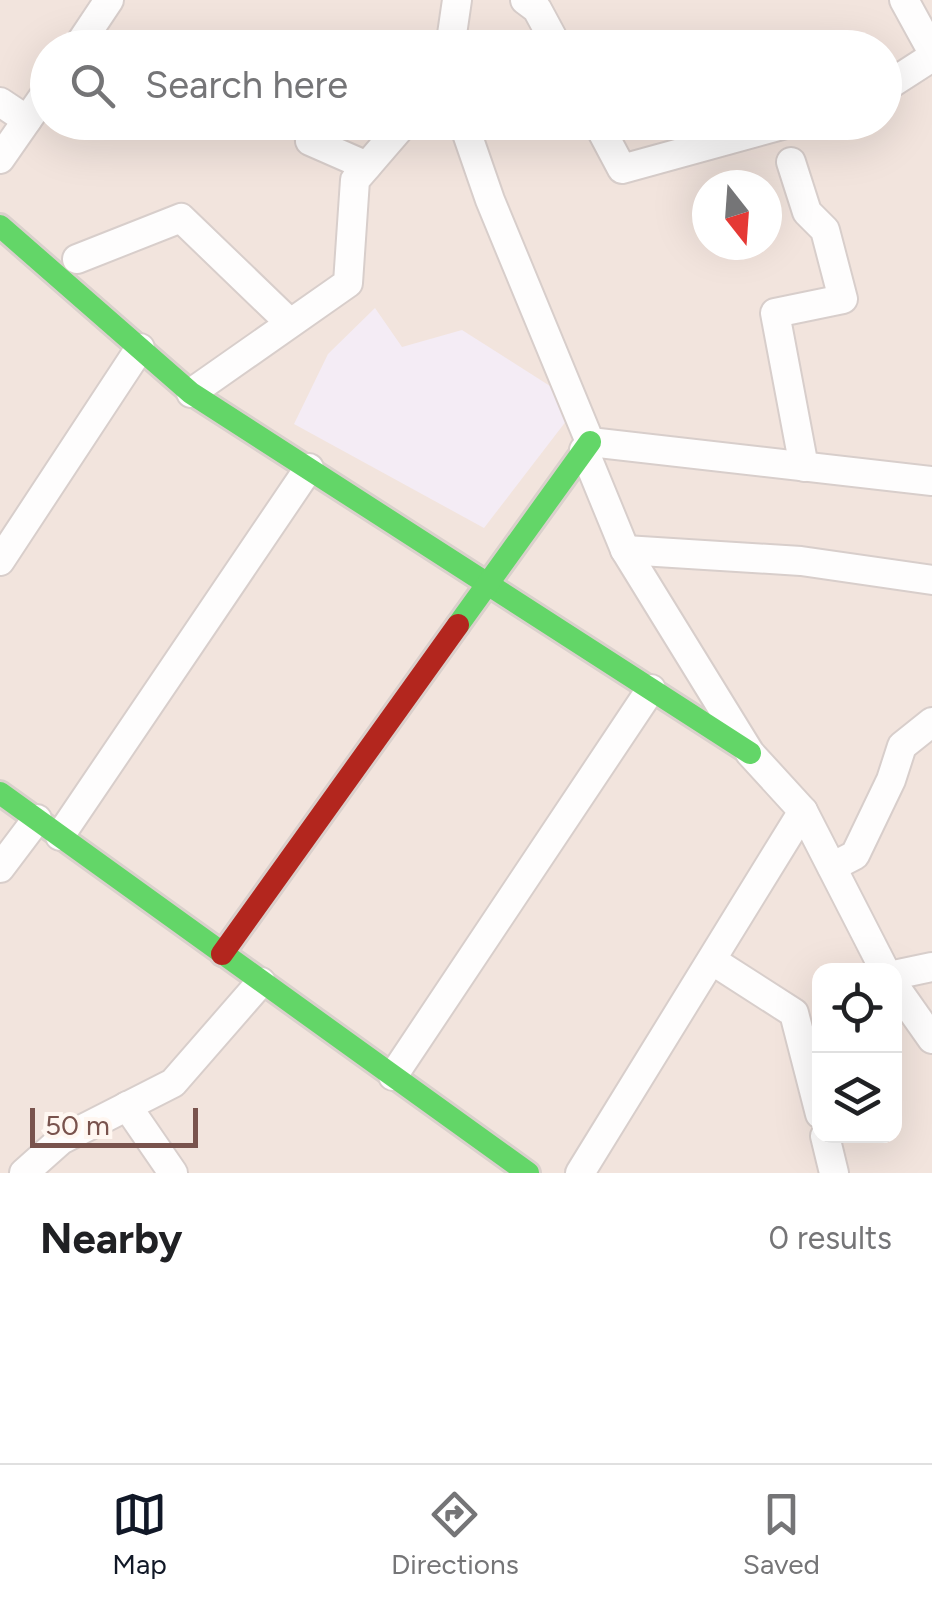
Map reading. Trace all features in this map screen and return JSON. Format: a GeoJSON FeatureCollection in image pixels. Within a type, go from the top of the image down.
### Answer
{"type":"FeatureCollection","features":[{"type":"Feature","properties":{"kind":"street"},"geometry":{"type":"LineString","coordinates":[[89,30],[109,0]]}},
{"type":"Feature","properties":{"kind":"street"},"geometry":{"type":"LineString","coordinates":[[453,30],[457,0]]}},
{"type":"Feature","properties":{"kind":"street"},"geometry":{"type":"LineString","coordinates":[[525,0],[537,9],[548,30]]}},
{"type":"Feature","properties":{"kind":"street"},"geometry":{"type":"LineString","coordinates":[[902,71],[930,45],[904,0]]}},
{"type":"Feature","properties":{"kind":"street"},"geometry":{"type":"LineString","coordinates":[[0,102],[27,120]]}},
{"type":"Feature","properties":{"kind":"street"},"geometry":{"type":"LineString","coordinates":[[0,159],[30,116]]}},
{"type":"Feature","properties":{"kind":"street"},"geometry":{"type":"LineString","coordinates":[[192,393],[348,283],[354,180],[390,140]]}},
{"type":"Feature","properties":{"kind":"street"},"geometry":{"type":"LineString","coordinates":[[470,140],[625,550],[750,753],[803,812],[881,963]]}},
{"type":"Feature","properties":{"kind":"street"},"geometry":{"type":"LineString","coordinates":[[607,140],[622,170],[729,140]]}},
{"type":"Feature","properties":{"kind":"street"},"geometry":{"type":"LineString","coordinates":[[310,142],[368,166]]}},
{"type":"Feature","properties":{"kind":"street"},"geometry":{"type":"LineString","coordinates":[[791,162],[806,212],[825,230],[843,298],[775,314],[804,467]]}},
{"type":"Feature","properties":{"kind":"street"},"geometry":{"type":"LineString","coordinates":[[78,259],[181,218],[290,324]]}},
{"type":"Feature","properties":{"kind":"street"},"geometry":{"type":"LineString","coordinates":[[0,226],[192,393],[750,753]]}},
{"type":"Feature","properties":{"kind":"street"},"geometry":{"type":"LineString","coordinates":[[0,560],[140,348]]}},
{"type":"Feature","properties":{"kind":"street"},"geometry":{"type":"LineString","coordinates":[[587,446],[932,482]]}},
{"type":"Feature","properties":{"kind":"street"},"geometry":{"type":"LineString","coordinates":[[222,954],[587,446]]}},
{"type":"Feature","properties":{"kind":"street"},"geometry":{"type":"LineString","coordinates":[[0,868],[48,828],[309,468]]}},
{"type":"Feature","properties":{"kind":"street"},"geometry":{"type":"LineString","coordinates":[[625,550],[800,560],[932,580]]}},
{"type":"Feature","properties":{"kind":"street"},"geometry":{"type":"LineString","coordinates":[[393,1076],[651,688]]}},
{"type":"Feature","properties":{"kind":"street"},"geometry":{"type":"LineString","coordinates":[[832,867],[855,855],[891,780],[902,746],[932,722]]}},
{"type":"Feature","properties":{"kind":"street"},"geometry":{"type":"LineString","coordinates":[[0,793],[528,1173]]}},
{"type":"Feature","properties":{"kind":"street"},"geometry":{"type":"LineString","coordinates":[[580,1173],[803,812]]}},
{"type":"Feature","properties":{"kind":"street"},"geometry":{"type":"LineString","coordinates":[[713,961],[794,1013],[812,1083]]}},
{"type":"Feature","properties":{"kind":"street"},"geometry":{"type":"LineString","coordinates":[[902,973],[932,967]]}},
{"type":"Feature","properties":{"kind":"street"},"geometry":{"type":"LineString","coordinates":[[24,1173],[61,1140],[172,1083],[262,982]]}},
{"type":"Feature","properties":{"kind":"street"},"geometry":{"type":"LineString","coordinates":[[902,996],[932,1039]]}},
{"type":"Feature","properties":{"kind":"street"},"geometry":{"type":"LineString","coordinates":[[127,1106],[173,1173]]}},
{"type":"Feature","properties":{"kind":"street"},"geometry":{"type":"LineString","coordinates":[[827,1143],[834,1173]]}},
{"type":"Feature","properties":{"kind":"shaded area"},"geometry":{"type":"Polygon","coordinates":[[[0,0],[932,0],[932,1173],[0,1173],[0,0]]]}},
{"type":"Feature","properties":{"kind":"shaded area"},"geometry":{"type":"Polygon","coordinates":[[[375,308],[402,347],[462,330],[561,393],[570,416],[484,528],[294,424],[328,354],[375,308]]]}},
{"type":"Feature","properties":{"kind":"traffic: fast"},"geometry":{"type":"LineString","coordinates":[[0,226],[191,393],[750,753]]}},
{"type":"Feature","properties":{"kind":"traffic: fast"},"geometry":{"type":"LineString","coordinates":[[458,625],[590,442]]}},
{"type":"Feature","properties":{"kind":"traffic: fast"},"geometry":{"type":"LineString","coordinates":[[0,793],[528,1173]]}},
{"type":"Feature","properties":{"kind":"traffic: jam"},"geometry":{"type":"LineString","coordinates":[[222,954],[458,625]]}}]}
